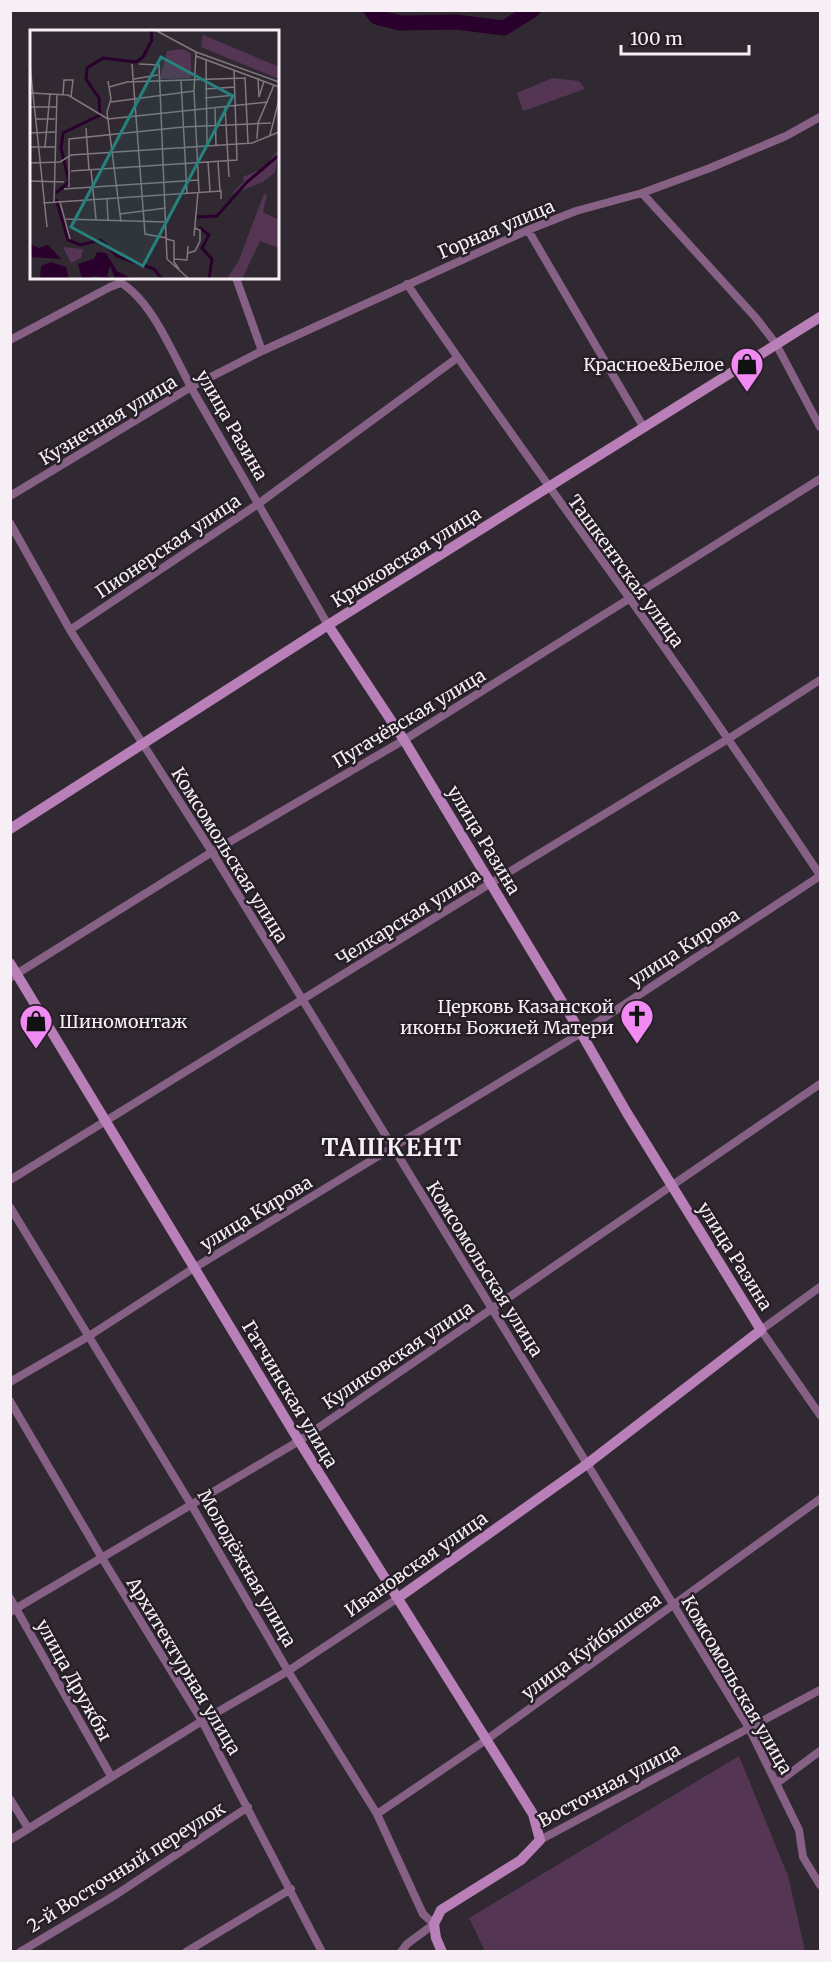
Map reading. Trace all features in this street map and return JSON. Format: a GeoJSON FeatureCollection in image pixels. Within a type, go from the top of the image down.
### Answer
{"type":"FeatureCollection","features":[{"type":"Feature","properties":{"kind":"street","name":"Горная улица"},"geometry":{"type":"LineString","coordinates":[[191,387],[262,351],[528,230],[576,211],[642,193],[721,164],[786,136],[820,117]]}},
{"type":"Feature","properties":{"kind":"street"},"geometry":{"type":"LineString","coordinates":[[642,193],[756,318],[776,344],[820,427]]}},
{"type":"Feature","properties":{"kind":"street"},"geometry":{"type":"LineString","coordinates":[[528,230],[644,428]]}},
{"type":"Feature","properties":{"kind":"street"},"geometry":{"type":"LineString","coordinates":[[236,279],[262,351]]}},
{"type":"Feature","properties":{"kind":"street","name":"улица Разина"},"geometry":{"type":"LineString","coordinates":[[10,340],[121,283],[132,290],[150,311],[191,387],[328,625],[404,740],[627,1113],[761,1330],[820,1415]]}},
{"type":"Feature","properties":{"kind":"street","name":"Ташкентская улица"},"geometry":{"type":"LineString","coordinates":[[407,284],[548,488],[630,599],[728,739],[820,875]]}},
{"type":"Feature","properties":{"kind":"street","name":"Крюковская улица"},"geometry":{"type":"LineString","coordinates":[[10,829],[328,625],[820,317]]}},
{"type":"Feature","properties":{"kind":"street","name":"Пионерская улица"},"geometry":{"type":"LineString","coordinates":[[70,630],[258,504],[457,358]]}},
{"type":"Feature","properties":{"kind":"street","name":"Кузнечная улица"},"geometry":{"type":"LineString","coordinates":[[10,496],[191,387]]}},
{"type":"Feature","properties":{"kind":"street","name":"Пугачёвская улица"},"geometry":{"type":"LineString","coordinates":[[14,976],[212,852],[404,740],[820,478]]}},
{"type":"Feature","properties":{"kind":"street","name":"Комсомольская улица"},"geometry":{"type":"LineString","coordinates":[[10,523],[70,630],[212,852],[749,1728],[799,1830],[803,1857],[820,1885]]}},
{"type":"Feature","properties":{"kind":"street","name":"Челкарская улица"},"geometry":{"type":"LineString","coordinates":[[10,1180],[728,739],[820,680]]}},
{"type":"Feature","properties":{"kind":"street","name":"улица Кирова"},"geometry":{"type":"LineString","coordinates":[[10,1382],[89,1336],[194,1268],[581,1033],[820,875]]}},
{"type":"Feature","properties":{"kind":"street","name":"Гатчинская улица"},"geometry":{"type":"LineString","coordinates":[[10,963],[14,976],[106,1120],[299,1441],[533,1814],[540,1840]]}},
{"type":"Feature","properties":{"kind":"street","name":"Куликовская улица"},"geometry":{"type":"LineString","coordinates":[[14,1610],[299,1441],[820,1084]]}},
{"type":"Feature","properties":{"kind":"street","name":"Молодёжная улица"},"geometry":{"type":"LineString","coordinates":[[10,1207],[192,1506],[288,1671],[377,1814],[423,1914],[434,1924],[436,1938],[442,1952]]}},
{"type":"Feature","properties":{"kind":"street","name":"Ивановская улица"},"geometry":{"type":"LineString","coordinates":[[10,1840],[111,1776],[288,1671],[398,1598],[586,1464],[820,1287]]}},
{"type":"Feature","properties":{"kind":"street","name":"Архитектурная улица"},"geometry":{"type":"LineString","coordinates":[[10,1401],[102,1558],[202,1721],[322,1952]]}},
{"type":"Feature","properties":{"kind":"street","name":"улица Куйбышева"},"geometry":{"type":"LineString","coordinates":[[377,1814],[486,1740],[820,1499]]}},
{"type":"Feature","properties":{"kind":"street","name":"улица Дружбы"},"geometry":{"type":"LineString","coordinates":[[10,1598],[14,1610],[111,1776]]}},
{"type":"Feature","properties":{"kind":"street","name":"Восточная улица"},"geometry":{"type":"LineString","coordinates":[[400,1952],[434,1924],[441,1910],[521,1860],[540,1840],[820,1689]]}},
{"type":"Feature","properties":{"kind":"street"},"geometry":{"type":"LineString","coordinates":[[777,1783],[820,1751]]}},
{"type":"Feature","properties":{"kind":"street"},"geometry":{"type":"LineString","coordinates":[[10,1798],[28,1828]]}},
{"type":"Feature","properties":{"kind":"street","name":"2-й Восточный переулок"},"geometry":{"type":"LineString","coordinates":[[20,1952],[117,1894],[248,1807]]}},
{"type":"Feature","properties":{"kind":"street"},"geometry":{"type":"LineString","coordinates":[[186,1952],[291,1890]]}},
{"type":"Feature","properties":{"kind":"shaded area"},"geometry":{"type":"Polygon","coordinates":[[[552,78],[579,81],[585,89],[523,111],[517,93],[552,78]]]}},
{"type":"Feature","properties":{"kind":"shaded area"},"geometry":{"type":"Polygon","coordinates":[[[739,1756],[788,1876],[805,1951],[485,1951],[469,1918],[739,1756]]]}},
{"type":"Feature","properties":{"kind":"waterway"},"geometry":{"type":"LineString","coordinates":[[371,10],[376,17],[400,23],[456,22],[504,28],[533,10]]}},
{"type":"Feature","properties":{"kind":"place","name":"Красное&Белое"},"geometry":{"type":"Point","coordinates":[747,393]}},
{"type":"Feature","properties":{"kind":"place","name":"Церковь Казанской иконы Божией Матери"},"geometry":{"type":"Point","coordinates":[637,1045]}},
{"type":"Feature","properties":{"kind":"place","name":"Шиномонтаж"},"geometry":{"type":"Point","coordinates":[36,1050]}},
{"type":"Feature","properties":{"kind":"district","name":"ТАШКЕНТ"},"geometry":{"type":"Point","coordinates":[392,1147]}}]}
